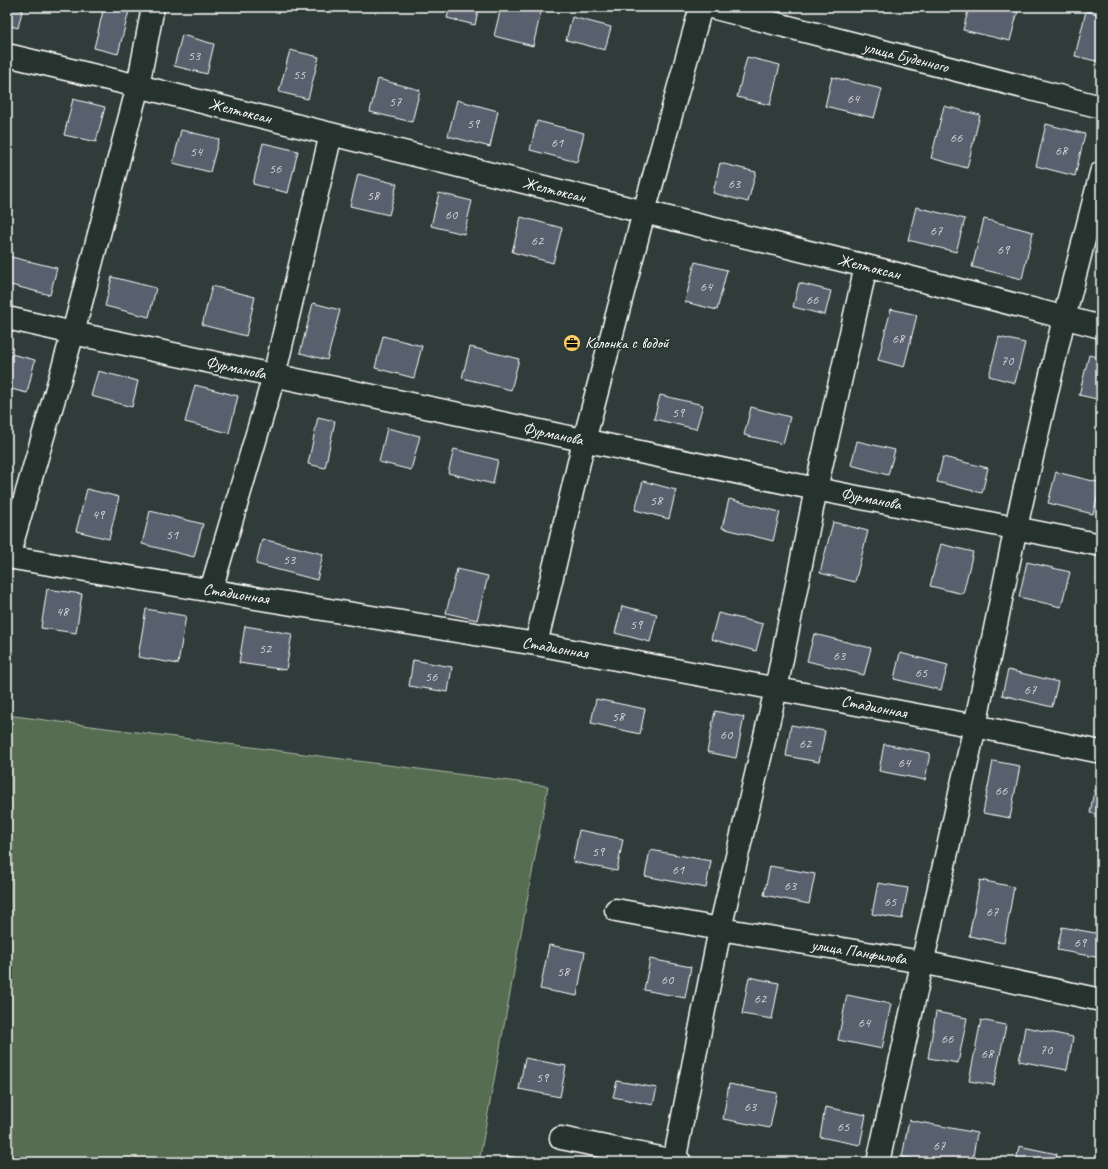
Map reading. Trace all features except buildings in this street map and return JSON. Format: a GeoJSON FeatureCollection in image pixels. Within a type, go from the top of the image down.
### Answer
{"type":"FeatureCollection","features":[{"type":"Feature","properties":{"kind":"street"},"geometry":{"type":"LineString","coordinates":[[7,557],[73,333],[138,86],[153,7]]}},
{"type":"Feature","properties":{"kind":"street"},"geometry":{"type":"LineString","coordinates":[[536,644],[584,441],[644,212],[701,7]]}},
{"type":"Feature","properties":{"kind":"street","name":"улица Буденного"},"geometry":{"type":"LineString","coordinates":[[711,7],[1101,107]]}},
{"type":"Feature","properties":{"kind":"street","name":"Желтоксан"},"geometry":{"type":"LineString","coordinates":[[7,55],[866,266],[1101,327]]}},
{"type":"Feature","properties":{"kind":"street"},"geometry":{"type":"LineString","coordinates":[[211,590],[274,376],[331,134]]}},
{"type":"Feature","properties":{"kind":"street"},"geometry":{"type":"LineString","coordinates":[[878,1162],[975,726],[1016,527],[1064,318],[1101,173]]}},
{"type":"Feature","properties":{"kind":"street"},"geometry":{"type":"LineString","coordinates":[[561,1138],[676,1162],[720,929],[776,689],[816,488],[866,266]]}},
{"type":"Feature","properties":{"kind":"street","name":"Фурманова"},"geometry":{"type":"LineString","coordinates":[[7,318],[584,441],[1101,544]]}},
{"type":"Feature","properties":{"kind":"street","name":"Стадионная"},"geometry":{"type":"LineString","coordinates":[[7,557],[536,644],[975,726],[1101,752]]}},
{"type":"Feature","properties":{"kind":"street","name":"улица Панфилова"},"geometry":{"type":"LineString","coordinates":[[616,910],[720,929],[922,962],[1101,1000]]}},
{"type":"Feature","properties":{"kind":"green space"},"geometry":{"type":"Polygon","coordinates":[[[7,715],[548,786],[479,1162],[7,1162],[7,715]]]}},
{"type":"Feature","properties":{"kind":"place","name":"Колонка с водой"},"geometry":{"type":"Point","coordinates":[572,343]}}]}
